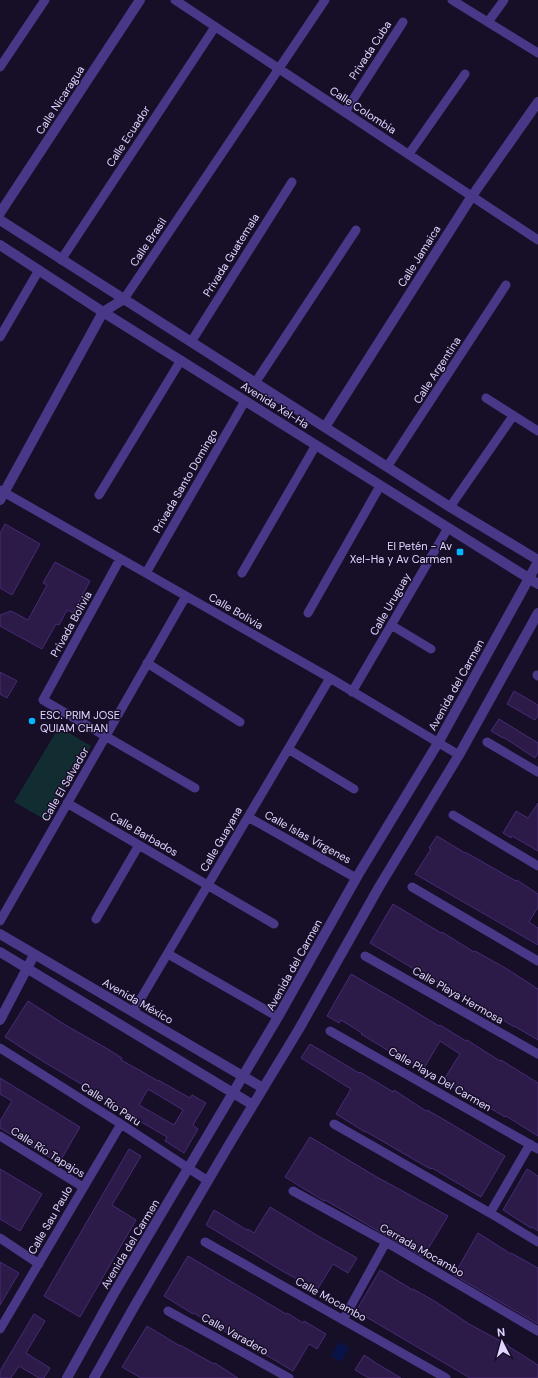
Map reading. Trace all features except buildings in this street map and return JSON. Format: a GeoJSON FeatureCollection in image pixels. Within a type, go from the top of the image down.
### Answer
{"type":"FeatureCollection","features":[{"type":"Feature","properties":{"kind":"street"},"geometry":{"type":"LineString","coordinates":[[0,67],[45,0]]}},
{"type":"Feature","properties":{"kind":"street","name":"Calle Nicaragua"},"geometry":{"type":"LineString","coordinates":[[0,213],[140,0]]}},
{"type":"Feature","properties":{"kind":"street","name":"Calle Colombia"},"geometry":{"type":"LineString","coordinates":[[175,0],[538,240]]}},
{"type":"Feature","properties":{"kind":"street"},"geometry":{"type":"LineString","coordinates":[[452,0],[538,53]]}},
{"type":"Feature","properties":{"kind":"street"},"geometry":{"type":"LineString","coordinates":[[488,22],[504,0]]}},
{"type":"Feature","properties":{"kind":"street","name":"Calle Brasil"},"geometry":{"type":"LineString","coordinates":[[1,494],[103,312],[124,299],[323,1]]}},
{"type":"Feature","properties":{"kind":"street","name":"Privada Cuba"},"geometry":{"type":"LineString","coordinates":[[345,112],[403,22]]}},
{"type":"Feature","properties":{"kind":"street","name":"Calle Ecuador"},"geometry":{"type":"LineString","coordinates":[[61,260],[215,27]]}},
{"type":"Feature","properties":{"kind":"street"},"geometry":{"type":"LineString","coordinates":[[409,154],[465,74]]}},
{"type":"Feature","properties":{"kind":"street","name":"Calle Jamaica"},"geometry":{"type":"LineString","coordinates":[[325,427],[472,196],[538,102]]}},
{"type":"Feature","properties":{"kind":"street","name":"Privada Guatemala"},"geometry":{"type":"LineString","coordinates":[[191,342],[292,182]]}},
{"type":"Feature","properties":{"kind":"street","name":"Avenida Xel-Ha"},"geometry":{"type":"LineString","coordinates":[[0,220],[450,507],[538,561]]}},
{"type":"Feature","properties":{"kind":"street"},"geometry":{"type":"LineString","coordinates":[[255,383],[356,230]]}},
{"type":"Feature","properties":{"kind":"street","name":"Avenida Xel-Ha"},"geometry":{"type":"LineString","coordinates":[[0,245],[103,312],[538,584]]}},
{"type":"Feature","properties":{"kind":"street"},"geometry":{"type":"LineString","coordinates":[[0,337],[39,270]]}},
{"type":"Feature","properties":{"kind":"street","name":"Calle Argentina"},"geometry":{"type":"LineString","coordinates":[[388,467],[506,285]]}},
{"type":"Feature","properties":{"kind":"street"},"geometry":{"type":"LineString","coordinates":[[99,494],[181,360]]}},
{"type":"Feature","properties":{"kind":"street"},"geometry":{"type":"LineString","coordinates":[[486,398],[538,431]]}},
{"type":"Feature","properties":{"kind":"street","name":"Privada Santo Domingo"},"geometry":{"type":"LineString","coordinates":[[146,573],[245,401]]}},
{"type":"Feature","properties":{"kind":"street"},"geometry":{"type":"LineString","coordinates":[[450,507],[513,416]]}},
{"type":"Feature","properties":{"kind":"street"},"geometry":{"type":"LineString","coordinates":[[242,573],[316,445]]}},
{"type":"Feature","properties":{"kind":"street"},"geometry":{"type":"LineString","coordinates":[[308,613],[380,486]]}},
{"type":"Feature","properties":{"kind":"street","name":"Calle Bolivia"},"geometry":{"type":"LineString","coordinates":[[1,494],[120,558],[330,678],[459,755]]}},
{"type":"Feature","properties":{"kind":"street","name":"Calle Uruguay"},"geometry":{"type":"LineString","coordinates":[[352,692],[448,528]]}},
{"type":"Feature","properties":{"kind":"street","name":"Privada Bolivia"},"geometry":{"type":"LineString","coordinates":[[106,736],[43,700],[120,558]]}},
{"type":"Feature","properties":{"kind":"street","name":"Avenida del Carmen"},"geometry":{"type":"LineString","coordinates":[[66,1378],[113,1295],[278,1017],[356,878],[438,743],[538,561]]}},
{"type":"Feature","properties":{"kind":"street","name":"Calle El Salvador"},"geometry":{"type":"LineString","coordinates":[[0,921],[186,596]]}},
{"type":"Feature","properties":{"kind":"street"},"geometry":{"type":"LineString","coordinates":[[94,1378],[208,1181],[299,1029],[379,887],[459,755],[538,613]]}},
{"type":"Feature","properties":{"kind":"street"},"geometry":{"type":"LineString","coordinates":[[392,625],[431,649]]}},
{"type":"Feature","properties":{"kind":"street"},"geometry":{"type":"LineString","coordinates":[[147,663],[240,722]]}},
{"type":"Feature","properties":{"kind":"street","name":"Calle Guayana"},"geometry":{"type":"LineString","coordinates":[[133,1012],[330,678]]}},
{"type":"Feature","properties":{"kind":"street"},"geometry":{"type":"LineString","coordinates":[[106,736],[195,788]]}},
{"type":"Feature","properties":{"kind":"street"},"geometry":{"type":"LineString","coordinates":[[486,742],[538,772]]}},
{"type":"Feature","properties":{"kind":"street"},"geometry":{"type":"LineString","coordinates":[[288,749],[354,789]]}},
{"type":"Feature","properties":{"kind":"street","name":"Calle Barbados"},"geometry":{"type":"LineString","coordinates":[[68,803],[274,924]]}},
{"type":"Feature","properties":{"kind":"street"},"geometry":{"type":"LineString","coordinates":[[453,815],[538,866]]}},
{"type":"Feature","properties":{"kind":"street","name":"Calle Islas Vírgenes"},"geometry":{"type":"LineString","coordinates":[[248,817],[356,878]]}},
{"type":"Feature","properties":{"kind":"street"},"geometry":{"type":"LineString","coordinates":[[96,919],[139,844]]}},
{"type":"Feature","properties":{"kind":"street"},"geometry":{"type":"LineString","coordinates":[[412,887],[538,960]]}},
{"type":"Feature","properties":{"kind":"street","name":"Avenida México"},"geometry":{"type":"LineString","coordinates":[[0,934],[263,1088]]}},
{"type":"Feature","properties":{"kind":"street"},"geometry":{"type":"LineString","coordinates":[[0,952],[253,1105]]}},
{"type":"Feature","properties":{"kind":"street"},"geometry":{"type":"LineString","coordinates":[[168,954],[278,1017]]}},
{"type":"Feature","properties":{"kind":"street"},"geometry":{"type":"LineString","coordinates":[[0,1020],[34,955]]}},
{"type":"Feature","properties":{"kind":"street","name":"Calle Playa Hermosa"},"geometry":{"type":"LineString","coordinates":[[366,956],[538,1054]]}},
{"type":"Feature","properties":{"kind":"street","name":"Calle Playa Del Carmen"},"geometry":{"type":"LineString","coordinates":[[330,1031],[534,1146]]}},
{"type":"Feature","properties":{"kind":"street","name":"Calle Río Paru"},"geometry":{"type":"LineString","coordinates":[[0,1048],[208,1181]]}},
{"type":"Feature","properties":{"kind":"street","name":"Calle Sau Paulo"},"geometry":{"type":"LineString","coordinates":[[2,1323],[39,1264],[121,1124]]}},
{"type":"Feature","properties":{"kind":"street"},"geometry":{"type":"LineString","coordinates":[[334,1124],[538,1242]]}},
{"type":"Feature","properties":{"kind":"street","name":"Calle Río Tapajos"},"geometry":{"type":"LineString","coordinates":[[0,1136],[83,1188]]}},
{"type":"Feature","properties":{"kind":"street"},"geometry":{"type":"LineString","coordinates":[[490,1213],[534,1146]]}},
{"type":"Feature","properties":{"kind":"street","name":"Cerrada Mocambo"},"geometry":{"type":"LineString","coordinates":[[293,1191],[386,1242],[538,1331]]}},
{"type":"Feature","properties":{"kind":"street"},"geometry":{"type":"LineString","coordinates":[[0,1238],[39,1264]]}},
{"type":"Feature","properties":{"kind":"street","name":"Calle Mocambo"},"geometry":{"type":"LineString","coordinates":[[204,1242],[446,1378]]}},
{"type":"Feature","properties":{"kind":"street"},"geometry":{"type":"LineString","coordinates":[[343,1320],[386,1242]]}},
{"type":"Feature","properties":{"kind":"street","name":"Calle Varadero"},"geometry":{"type":"LineString","coordinates":[[168,1311],[289,1378]]}},
{"type":"Feature","properties":{"kind":"green space"},"geometry":{"type":"Polygon","coordinates":[[[59,727],[91,746],[46,820],[14,802],[59,727]]]}},
{"type":"Feature","properties":{"kind":"shaded area"},"geometry":{"type":"Polygon","coordinates":[[[339,1342],[349,1348],[341,1362],[331,1356],[339,1342]]]}},
{"type":"Feature","properties":{"kind":"place","name":"El Petén - Av Xel-Ha y Av Carmen"},"geometry":{"type":"Point","coordinates":[460,552]}},
{"type":"Feature","properties":{"kind":"place","name":"ESC. PRIM JOSE QUIAM CHAN"},"geometry":{"type":"Point","coordinates":[32,721]}}]}
